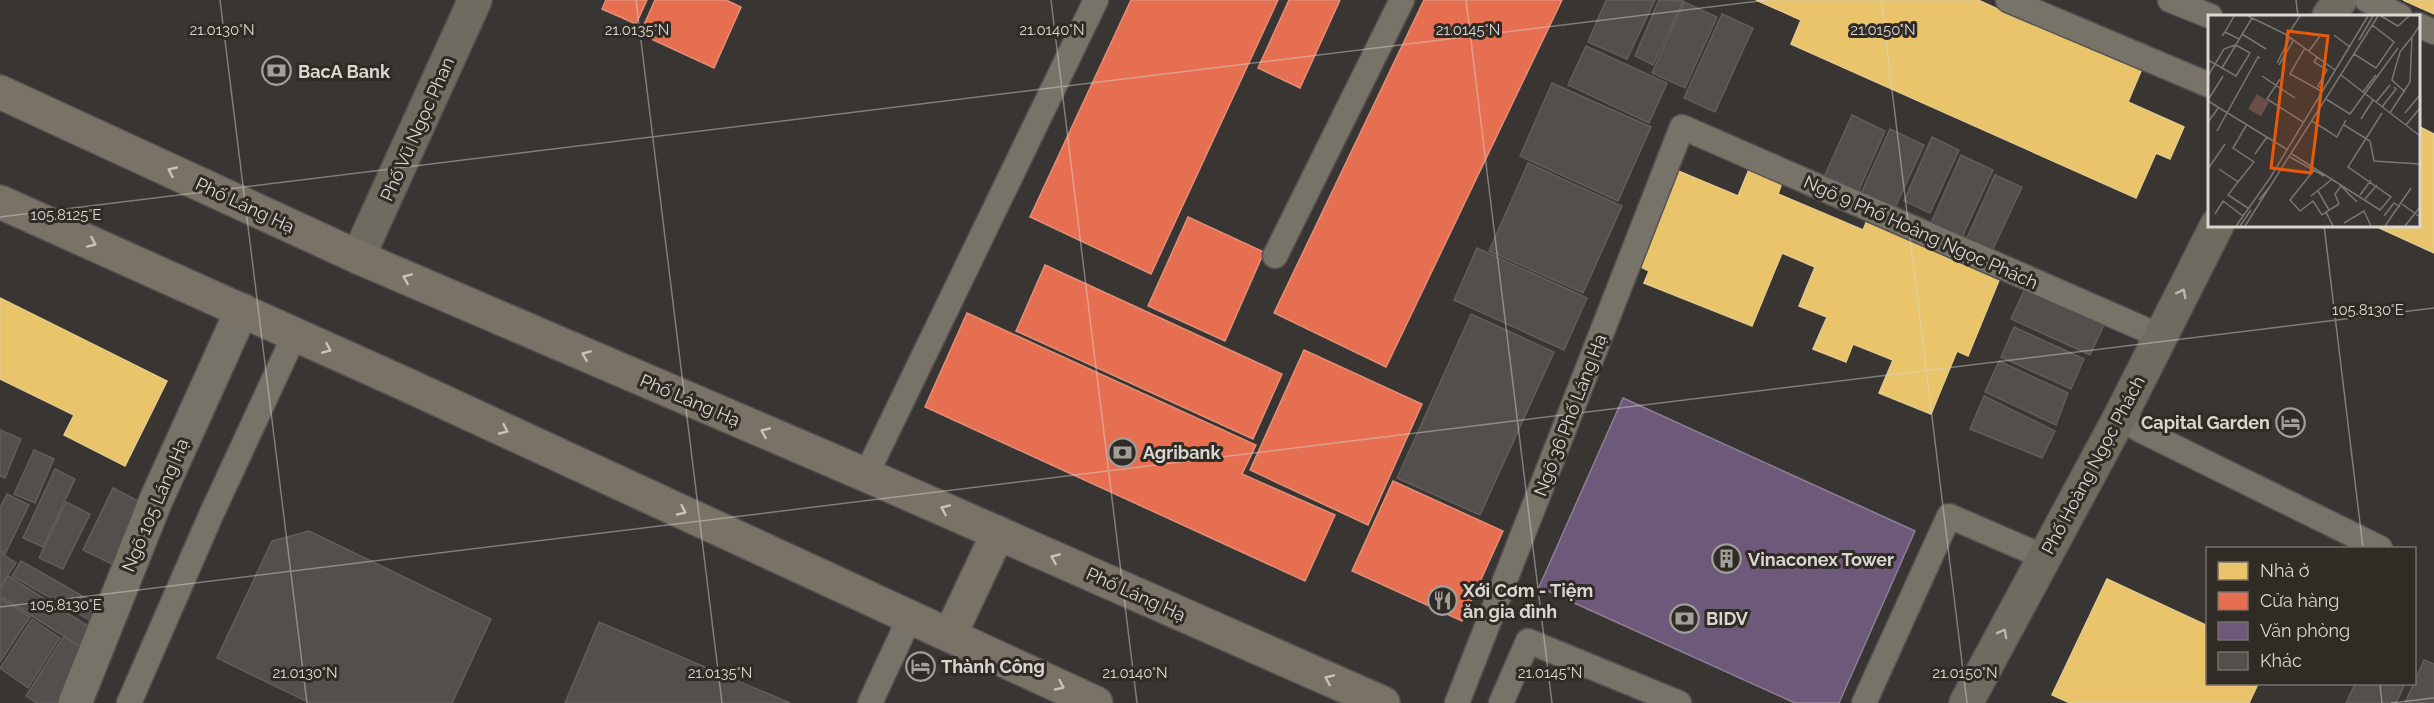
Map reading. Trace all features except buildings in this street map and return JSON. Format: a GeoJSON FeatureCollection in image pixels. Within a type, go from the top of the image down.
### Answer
{"type":"FeatureCollection","features":[{"type":"Feature","properties":{"kind":"main road","name":"Phố Láng Hạ"},"geometry":{"type":"LineString","coordinates":[[0,92],[358,257],[998,532],[1383,703]]}},
{"type":"Feature","properties":{"kind":"main road"},"geometry":{"type":"LineString","coordinates":[[0,202],[296,334],[1096,703]]}},
{"type":"Feature","properties":{"kind":"main road"},"geometry":{"type":"LineString","coordinates":[[950,635],[998,532]]}},
{"type":"Feature","properties":{"kind":"street","name":"Phố Vũ Ngọc Phan"},"geometry":{"type":"LineString","coordinates":[[358,257],[475,0]]}},
{"type":"Feature","properties":{"kind":"street"},"geometry":{"type":"LineString","coordinates":[[2331,15],[2340,0]]}},
{"type":"Feature","properties":{"kind":"street","name":"Phố Hoàng Ngọc Phách"},"geometry":{"type":"LineString","coordinates":[[1966,703],[2120,417],[2216,226]]}},
{"type":"Feature","properties":{"kind":"street","name":"Ngõ 105 Láng Hạ"},"geometry":{"type":"LineString","coordinates":[[75,703],[156,500],[242,310]]}},
{"type":"Feature","properties":{"kind":"lane"},"geometry":{"type":"LineString","coordinates":[[866,475],[1096,0]]}},
{"type":"Feature","properties":{"kind":"lane"},"geometry":{"type":"LineString","coordinates":[[1275,256],[1402,0]]}},
{"type":"Feature","properties":{"kind":"lane"},"geometry":{"type":"LineString","coordinates":[[2008,0],[2208,85]]}},
{"type":"Feature","properties":{"kind":"lane"},"geometry":{"type":"LineString","coordinates":[[2170,0],[2208,15]]}},
{"type":"Feature","properties":{"kind":"lane"},"geometry":{"type":"LineString","coordinates":[[2367,0],[2398,15]]}},
{"type":"Feature","properties":{"kind":"lane"},"geometry":{"type":"LineString","coordinates":[[2419,25],[2434,32]]}},
{"type":"Feature","properties":{"kind":"lane","name":"Ngõ 9 Phố Hoàng Ngọc Phách"},"geometry":{"type":"LineString","coordinates":[[1682,127],[2160,336]]}},
{"type":"Feature","properties":{"kind":"lane","name":"Ngõ 36 Phố Láng Hạ"},"geometry":{"type":"LineString","coordinates":[[1457,703],[1682,127]]}},
{"type":"Feature","properties":{"kind":"lane"},"geometry":{"type":"LineString","coordinates":[[129,703],[211,515],[296,334]]}},
{"type":"Feature","properties":{"kind":"lane"},"geometry":{"type":"LineString","coordinates":[[2120,417],[2139,430],[2376,547]]}},
{"type":"Feature","properties":{"kind":"lane"},"geometry":{"type":"LineString","coordinates":[[1864,703],[1949,516],[2044,557]]}},
{"type":"Feature","properties":{"kind":"lane"},"geometry":{"type":"LineString","coordinates":[[870,703],[910,617]]}},
{"type":"Feature","properties":{"kind":"lane"},"geometry":{"type":"LineString","coordinates":[[1501,703],[1528,641],[1679,703]]}},
{"type":"Feature","properties":{"kind":"place","name":"BacA Bank"},"geometry":{"type":"Point","coordinates":[277,71]}},
{"type":"Feature","properties":{"kind":"place","name":"Capital Garden"},"geometry":{"type":"Point","coordinates":[2291,422]}},
{"type":"Feature","properties":{"kind":"place","name":"Agribank"},"geometry":{"type":"Point","coordinates":[1122,452]}},
{"type":"Feature","properties":{"kind":"place","name":"Vinaconex Tower"},"geometry":{"type":"Point","coordinates":[1727,559]}},
{"type":"Feature","properties":{"kind":"place","name":"Xới Cơm - Tiệm ăn gia đình"},"geometry":{"type":"Point","coordinates":[1442,600]}},
{"type":"Feature","properties":{"kind":"place","name":"BIDV"},"geometry":{"type":"Point","coordinates":[1685,618]}},
{"type":"Feature","properties":{"kind":"place","name":"Thành Công"},"geometry":{"type":"Point","coordinates":[920,666]}}]}
